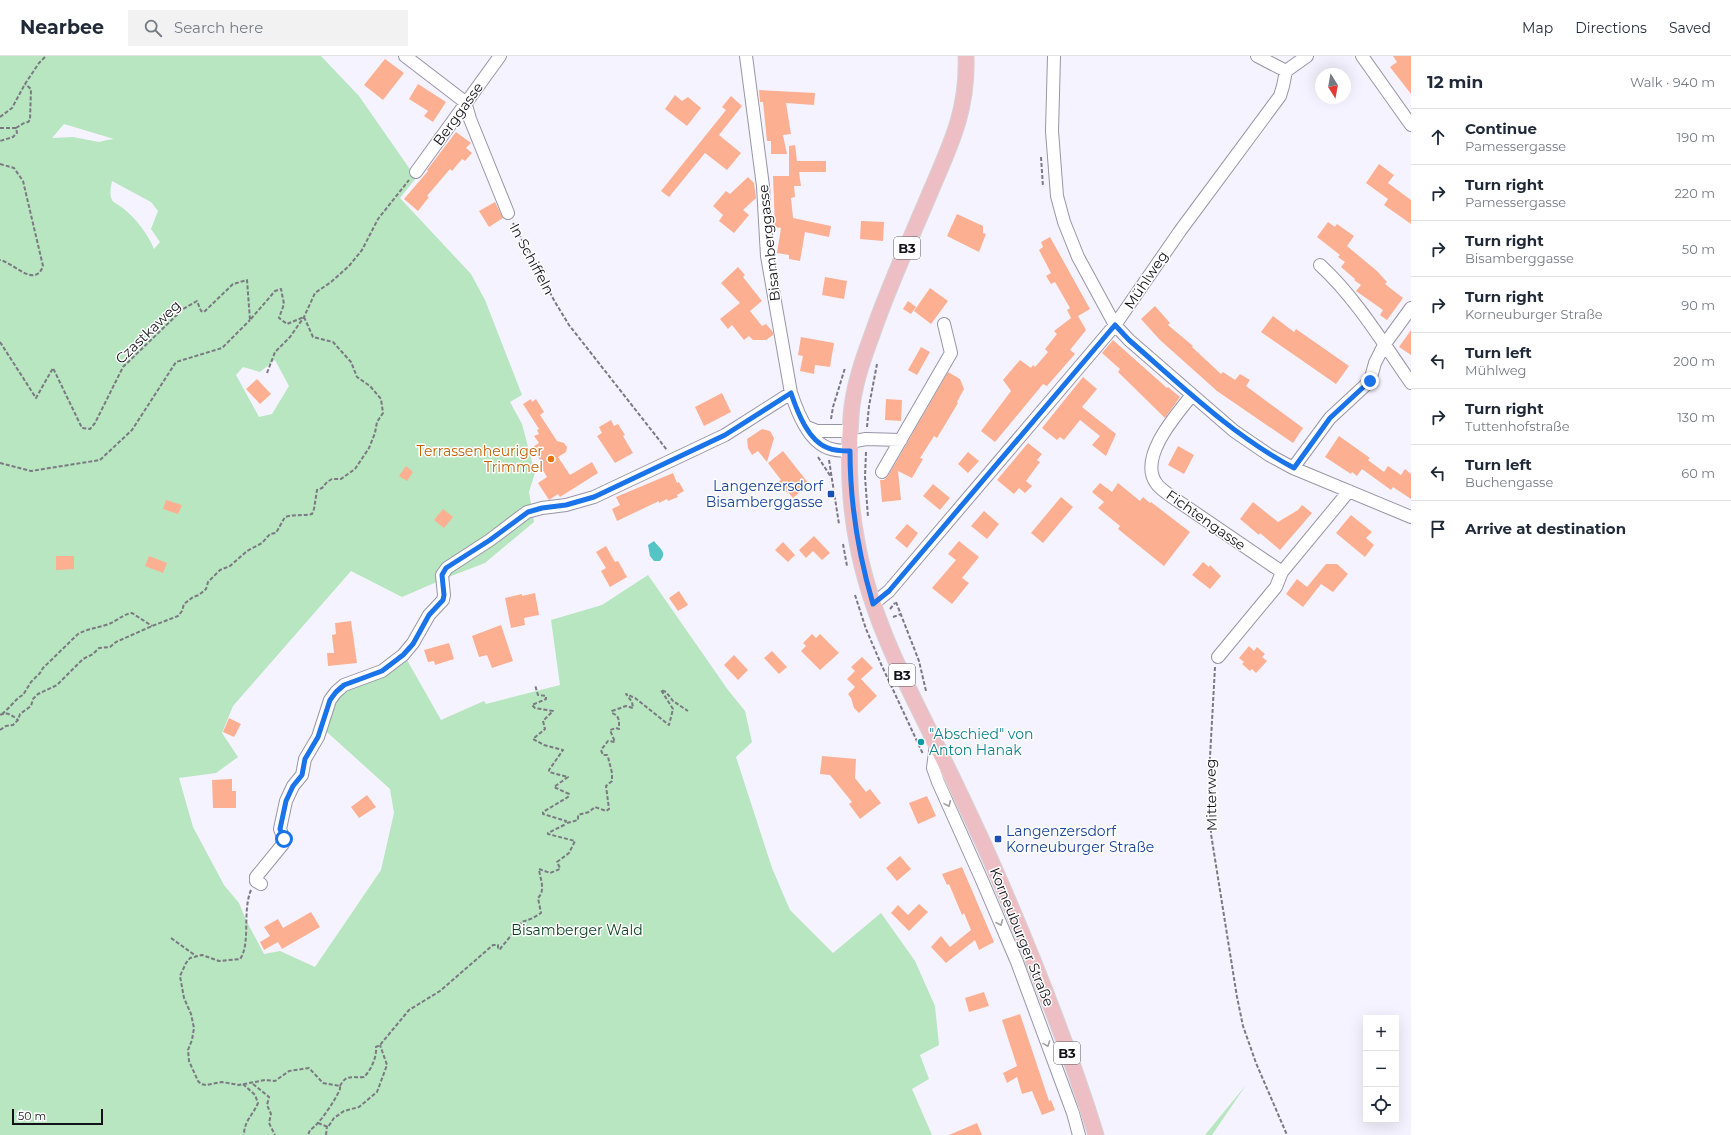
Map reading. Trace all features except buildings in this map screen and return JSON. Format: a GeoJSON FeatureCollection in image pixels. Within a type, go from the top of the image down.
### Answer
{"type":"FeatureCollection","features":[{"type":"Feature","properties":{"kind":"main road","name":"Korneuburger Straße"},"geometry":{"type":"LineString","coordinates":[[966,56],[966,86],[959,123],[888,293],[867,347],[854,393],[850,441],[852,498],[857,542],[873,604],[901,673],[984,845],[1031,956],[1065,1046],[1096,1135]]}},
{"type":"Feature","properties":{"kind":"street"},"geometry":{"type":"LineString","coordinates":[[405,56],[465,102]]}},
{"type":"Feature","properties":{"kind":"street","name":"Berggasse"},"geometry":{"type":"LineString","coordinates":[[416,172],[465,102],[500,56]]}},
{"type":"Feature","properties":{"kind":"street","name":"Bisamberggasse"},"geometry":{"type":"LineString","coordinates":[[746,56],[763,186],[767,256],[791,393],[795,407],[810,434],[822,445],[829,448],[850,441]]}},
{"type":"Feature","properties":{"kind":"street"},"geometry":{"type":"LineString","coordinates":[[1054,56],[1052,130],[1057,196],[1064,222],[1078,257],[1115,325],[1129,340],[1192,395],[1238,433],[1269,455],[1294,468],[1411,517]]}},
{"type":"Feature","properties":{"kind":"street"},"geometry":{"type":"LineString","coordinates":[[1257,56],[1286,71],[1307,56]]}},
{"type":"Feature","properties":{"kind":"street"},"geometry":{"type":"LineString","coordinates":[[1362,56],[1411,125]]}},
{"type":"Feature","properties":{"kind":"street","name":"Mühlweg"},"geometry":{"type":"LineString","coordinates":[[873,604],[889,591],[1115,325],[1180,231],[1280,96],[1286,71]]}},
{"type":"Feature","properties":{"kind":"street","name":"In Schiffeln"},"geometry":{"type":"LineString","coordinates":[[465,102],[470,119],[508,213]]}},
{"type":"Feature","properties":{"kind":"street"},"geometry":{"type":"LineString","coordinates":[[1320,265],[1335,279],[1376,332],[1411,383]]}},
{"type":"Feature","properties":{"kind":"street"},"geometry":{"type":"LineString","coordinates":[[1294,468],[1330,418],[1370,381],[1374,363],[1384,345],[1411,308]]}},
{"type":"Feature","properties":{"kind":"street"},"geometry":{"type":"LineString","coordinates":[[882,472],[952,353],[944,324]]}},
{"type":"Feature","properties":{"kind":"street"},"geometry":{"type":"LineString","coordinates":[[259,882],[256,877],[263,866],[283,844],[284,839],[280,829],[286,801],[293,786],[302,775],[305,759],[318,737],[330,700],[344,685],[382,671],[403,655],[413,644],[429,615],[443,600],[442,575],[446,568],[490,540],[528,512],[588,500],[725,435],[791,393]]}},
{"type":"Feature","properties":{"kind":"street","name":"Fichtengasse"},"geometry":{"type":"LineString","coordinates":[[1192,395],[1167,427],[1152,458],[1151,468],[1156,483],[1172,497],[1282,572]]}},
{"type":"Feature","properties":{"kind":"street"},"geometry":{"type":"LineString","coordinates":[[807,427],[850,441],[866,439],[901,440]]}},
{"type":"Feature","properties":{"kind":"street"},"geometry":{"type":"LineString","coordinates":[[1218,657],[1276,587],[1282,572],[1348,491]]}},
{"type":"Feature","properties":{"kind":"street","name":"Korneuburger Straße"},"geometry":{"type":"LineString","coordinates":[[936,744],[933,768],[938,782],[1017,962],[1073,1114],[1079,1135]]}},
{"type":"Feature","properties":{"kind":"path"},"geometry":{"type":"LineString","coordinates":[[0,117],[12,108],[25,84],[39,63],[46,56]]}},
{"type":"Feature","properties":{"kind":"path"},"geometry":{"type":"LineString","coordinates":[[0,128],[16,128],[30,120],[31,89],[25,84]]}},
{"type":"Feature","properties":{"kind":"path"},"geometry":{"type":"LineString","coordinates":[[0,141],[13,137],[17,133],[16,128]]}},
{"type":"Feature","properties":{"kind":"path"},"geometry":{"type":"LineString","coordinates":[[0,164],[14,168],[23,181],[43,266],[42,271],[36,275],[27,275],[0,260]]}},
{"type":"Feature","properties":{"kind":"path"},"geometry":{"type":"LineString","coordinates":[[267,373],[275,352],[290,337],[304,317],[315,293],[350,266],[362,250],[378,219],[416,172]]}},
{"type":"Feature","properties":{"kind":"path","name":"In Schiffeln"},"geometry":{"type":"LineString","coordinates":[[508,213],[555,302],[569,325],[674,459]]}},
{"type":"Feature","properties":{"kind":"path","name":"Czastkaweg"},"geometry":{"type":"LineString","coordinates":[[0,342],[36,398],[53,368],[82,428],[90,429],[123,367],[183,309],[197,301],[201,311],[204,312],[233,284],[247,280],[250,320]]}},
{"type":"Feature","properties":{"kind":"path"},"geometry":{"type":"LineString","coordinates":[[0,464],[31,472],[100,460],[132,430],[176,362],[222,348],[275,292],[281,289],[284,304],[279,318],[288,324],[304,317]]}},
{"type":"Feature","properties":{"kind":"path"},"geometry":{"type":"LineString","coordinates":[[0,730],[6,726],[13,725],[18,720],[20,714],[31,706],[33,699],[38,694],[58,685],[83,659],[93,654],[99,648],[110,647],[116,642],[178,616],[182,611],[184,604],[192,597],[199,595],[206,589],[208,582],[220,570],[230,566],[247,551],[262,543],[270,534],[276,533],[285,517],[294,514],[304,516],[312,514],[317,490],[322,488],[327,482],[347,476],[355,469],[369,448],[377,422],[383,413],[381,399],[370,386],[357,377],[351,362],[333,342],[313,337],[304,317]]}},
{"type":"Feature","properties":{"kind":"path"},"geometry":{"type":"LineString","coordinates":[[869,522],[865,477],[866,439],[869,406],[877,362]]}},
{"type":"Feature","properties":{"kind":"path"},"geometry":{"type":"LineString","coordinates":[[829,448],[831,478]]}},
{"type":"Feature","properties":{"kind":"path"},"geometry":{"type":"LineString","coordinates":[[1,714],[13,705],[20,696],[23,695],[31,682],[43,668],[78,634],[107,625],[123,615],[132,613],[152,626]]}},
{"type":"Feature","properties":{"kind":"path"},"geometry":{"type":"LineString","coordinates":[[893,617],[900,614]]}},
{"type":"Feature","properties":{"kind":"path","name":"Mitterweg"},"geometry":{"type":"LineString","coordinates":[[1218,657],[1215,666],[1210,757],[1211,834],[1243,1026],[1256,1063],[1286,1135]]}},
{"type":"Feature","properties":{"kind":"path"},"geometry":{"type":"LineString","coordinates":[[535,685],[538,695],[546,696],[546,699],[532,705],[535,708],[553,711],[543,721],[545,730],[533,739],[563,750],[549,772],[568,777],[554,787],[569,794],[568,797],[543,812],[543,814],[564,819],[566,820],[566,823]]}},
{"type":"Feature","properties":{"kind":"path"},"geometry":{"type":"LineString","coordinates":[[308,1135],[310,1130],[318,1123],[334,1103],[340,1090],[340,1086],[345,1078],[350,1076],[364,1077],[370,1071],[377,1054],[376,1047],[380,1045],[409,1010],[440,991],[493,945],[498,945],[498,949],[500,949],[522,922],[541,913],[538,898],[541,895],[542,887],[539,869],[550,873],[560,869],[557,862],[569,853],[575,841],[548,833],[566,823],[578,820],[578,815],[589,812],[595,807],[606,811],[609,809],[606,786],[612,781],[612,773],[608,757],[607,755],[603,754],[601,750],[608,741],[615,742],[610,730],[616,728],[619,729],[619,719],[612,713],[612,711],[626,706],[633,708],[632,702],[626,694],[635,698],[669,726],[673,709],[661,690],[666,692],[673,701],[688,712]]}},
{"type":"Feature","properties":{"kind":"path"},"geometry":{"type":"LineString","coordinates":[[1,714],[11,715],[18,720]]}},
{"type":"Feature","properties":{"kind":"path"},"geometry":{"type":"LineString","coordinates":[[259,882],[250,891],[246,904],[245,945],[244,954],[240,959],[219,961],[202,955],[196,956],[190,958],[180,976],[184,998],[191,1014],[194,1028],[192,1040],[188,1050],[190,1066],[198,1081],[203,1085],[222,1082],[234,1084],[253,1084],[265,1080],[275,1081],[286,1072],[305,1067],[309,1068],[322,1083],[340,1086]]}},
{"type":"Feature","properties":{"kind":"path"},"geometry":{"type":"LineString","coordinates":[[171,938],[196,956]]}},
{"type":"Feature","properties":{"kind":"path"},"geometry":{"type":"LineString","coordinates":[[326,1135],[327,1126],[328,1127],[334,1118],[344,1111],[359,1107],[377,1092],[387,1065],[380,1045]]}},
{"type":"Feature","properties":{"kind":"path"},"geometry":{"type":"LineString","coordinates":[[243,1084],[255,1095],[258,1103],[246,1123],[244,1135]]}},
{"type":"Feature","properties":{"kind":"path"},"geometry":{"type":"LineString","coordinates":[[253,1084],[269,1097],[267,1105],[271,1114],[269,1124],[275,1135]]}},
{"type":"Feature","properties":{"kind":"path"},"geometry":{"type":"LineString","coordinates":[[318,1123],[327,1126]]}},
{"type":"Feature","properties":{"kind":"green space","name":"Bisamberger Wald"},"geometry":{"type":"Polygon","coordinates":[[[0,56],[321,56],[359,96],[416,178],[400,198],[471,274],[485,300],[522,395],[510,402],[522,424],[535,473],[529,492],[534,522],[485,563],[402,597],[351,571],[233,706],[222,733],[238,757],[216,773],[179,778],[193,827],[224,885],[239,903],[264,954],[280,951],[315,967],[381,870],[394,813],[390,789],[318,724],[336,689],[407,660],[441,720],[484,701],[486,704],[560,685],[551,620],[602,605],[648,575],[728,690],[745,711],[752,742],[736,757],[772,868],[790,910],[833,953],[881,913],[915,961],[935,1006],[939,1045],[920,1055],[929,1079],[912,1089],[932,1135],[0,1135],[0,56]],[[64,124],[52,138],[73,137],[99,142],[114,139],[64,124]],[[112,181],[110,193],[112,200],[124,209],[138,223],[149,238],[154,249],[160,242],[151,229],[158,211],[151,202],[112,181]],[[275,360],[260,372],[243,367],[236,375],[259,417],[272,414],[289,386],[275,360]]]}},
{"type":"Feature","properties":{"kind":"green space"},"geometry":{"type":"Polygon","coordinates":[[[1246,1085],[1212,1135],[1205,1135],[1246,1085]]]}},
{"type":"Feature","properties":{"kind":"water"},"geometry":{"type":"Polygon","coordinates":[[[654,541],[663,553],[660,561],[654,561],[650,556],[648,545],[654,541]]]}},
{"type":"Feature","properties":{"kind":"place","name":"Terrassenheuriger Trimmel"},"geometry":{"type":"Point","coordinates":[551,459]}},
{"type":"Feature","properties":{"kind":"place","name":"Langenzersdorf Bisamberggasse"},"geometry":{"type":"Point","coordinates":[831,494]}},
{"type":"Feature","properties":{"kind":"place","name":"\"Abschied\" von Anton Hanak"},"geometry":{"type":"Point","coordinates":[921,742]}},
{"type":"Feature","properties":{"kind":"place","name":"Langenzersdorf Korneuburger Straße"},"geometry":{"type":"Point","coordinates":[998,839]}},
{"type":"Feature","properties":{"kind":"route"},"geometry":{"type":"LineString","coordinates":[[284,839],[280,829],[286,801],[293,786],[302,775],[305,759],[318,737],[330,700],[344,685],[360,678],[371,676],[392,665],[413,644],[420,628],[429,615],[443,600],[442,575],[446,568],[490,540],[528,512],[588,500],[725,435],[791,393],[795,407],[810,434],[822,445],[829,448],[850,451],[850,476],[854,523],[861,560],[873,604],[889,591],[1115,325],[1129,340],[1234,431],[1269,455],[1294,468],[1330,418],[1370,381]]}}]}
